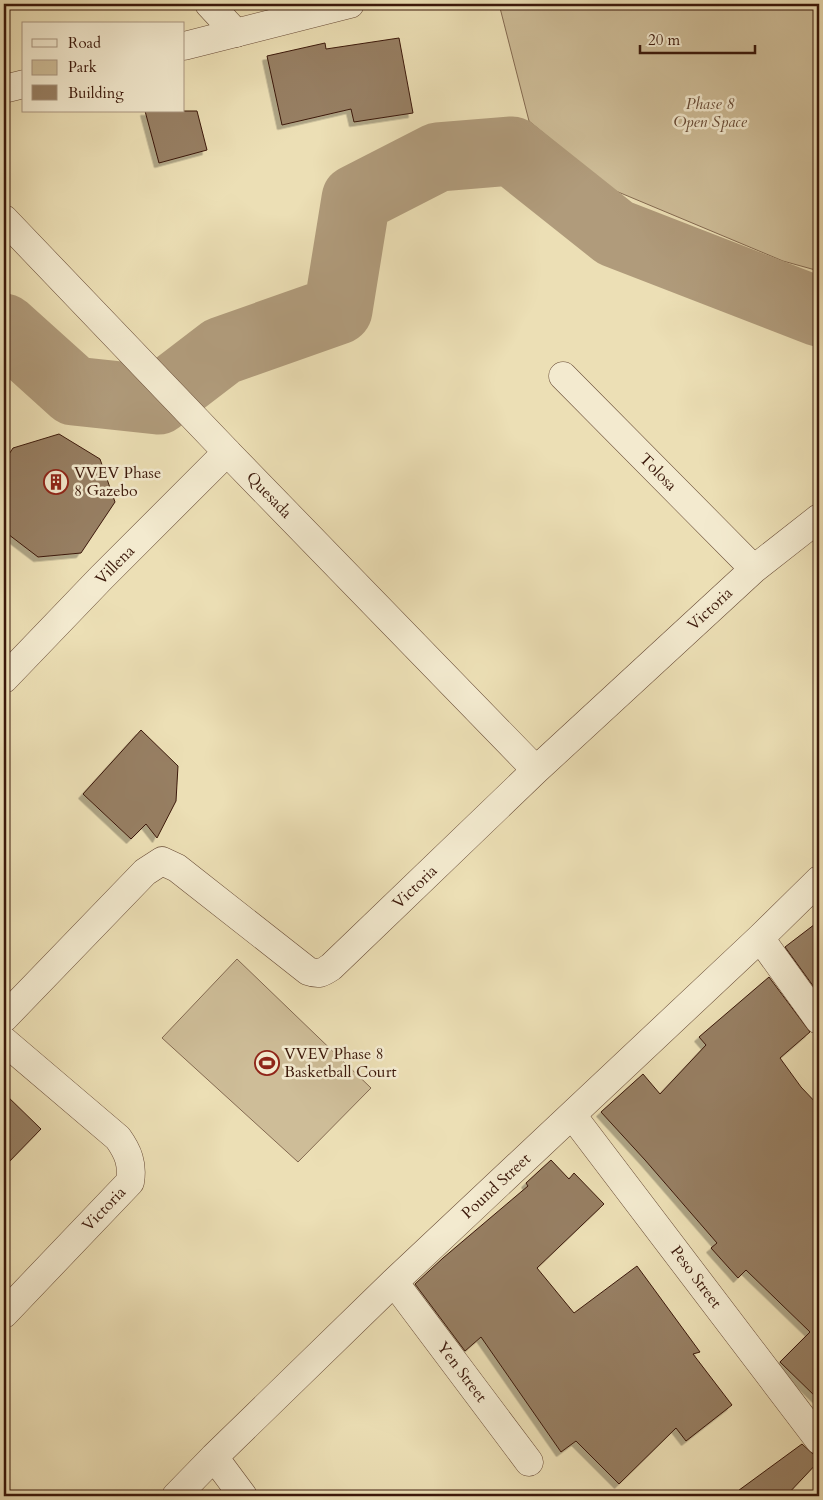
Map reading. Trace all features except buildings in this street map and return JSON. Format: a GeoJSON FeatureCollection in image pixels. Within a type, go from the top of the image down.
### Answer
{"type":"FeatureCollection","features":[{"type":"Feature","properties":{"kind":"street"},"geometry":{"type":"LineString","coordinates":[[209,4],[236,33]]}},
{"type":"Feature","properties":{"kind":"street"},"geometry":{"type":"LineString","coordinates":[[185,46],[350,4]]}},
{"type":"Feature","properties":{"kind":"street"},"geometry":{"type":"LineString","coordinates":[[4,89],[22,84]]}},
{"type":"Feature","properties":{"kind":"street","name":"Quesada"},"geometry":{"type":"LineString","coordinates":[[4,219],[536,770]]}},
{"type":"Feature","properties":{"kind":"street","name":"Tolosa"},"geometry":{"type":"LineString","coordinates":[[562,376],[754,569]]}},
{"type":"Feature","properties":{"kind":"street","name":"Villena"},"geometry":{"type":"LineString","coordinates":[[4,679],[101,578],[227,452]]}},
{"type":"Feature","properties":{"kind":"street","name":"Victoria"},"geometry":{"type":"LineString","coordinates":[[4,1018],[145,872],[162,861],[177,868],[308,971],[318,974],[325,971],[536,770],[754,569],[819,518]]}},
{"type":"Feature","properties":{"kind":"street","name":"Pound Street"},"geometry":{"type":"LineString","coordinates":[[176,1496],[394,1282],[760,938],[819,880]]}},
{"type":"Feature","properties":{"kind":"street"},"geometry":{"type":"LineString","coordinates":[[760,938],[819,1020]]}},
{"type":"Feature","properties":{"kind":"street","name":"Victoria"},"geometry":{"type":"LineString","coordinates":[[4,1041],[118,1138],[130,1158],[132,1172],[130,1182],[4,1314]]}},
{"type":"Feature","properties":{"kind":"street","name":"Peso Street"},"geometry":{"type":"LineString","coordinates":[[572,1114],[819,1440]]}},
{"type":"Feature","properties":{"kind":"street","name":"Yen Street"},"geometry":{"type":"LineString","coordinates":[[394,1282],[530,1462]]}},
{"type":"Feature","properties":{"kind":"street"},"geometry":{"type":"LineString","coordinates":[[214,1457],[243,1496]]}},
{"type":"Feature","properties":{"kind":"green space","name":"Phase 8 Open Space"},"geometry":{"type":"Polygon","coordinates":[[[499,4],[819,4],[819,271],[783,261],[611,189],[529,121],[499,4]]]}},
{"type":"Feature","properties":{"kind":"green space","name":"VVEV Phase 8 Basketball Court"},"geometry":{"type":"Polygon","coordinates":[[[237,959],[371,1088],[298,1162],[162,1038],[237,959]]]}},
{"type":"Feature","properties":{"kind":"waterway"},"geometry":{"type":"LineString","coordinates":[[4,328],[74,391],[158,400],[222,351],[338,310],[356,199],[438,157],[512,151],[615,233],[819,312]]}},
{"type":"Feature","properties":{"kind":"place","name":"VVEV Phase 8 Gazebo"},"geometry":{"type":"Point","coordinates":[56,482]}},
{"type":"Feature","properties":{"kind":"place","name":"VVEV Phase 8 Basketball Court"},"geometry":{"type":"Point","coordinates":[267,1063]}}]}
